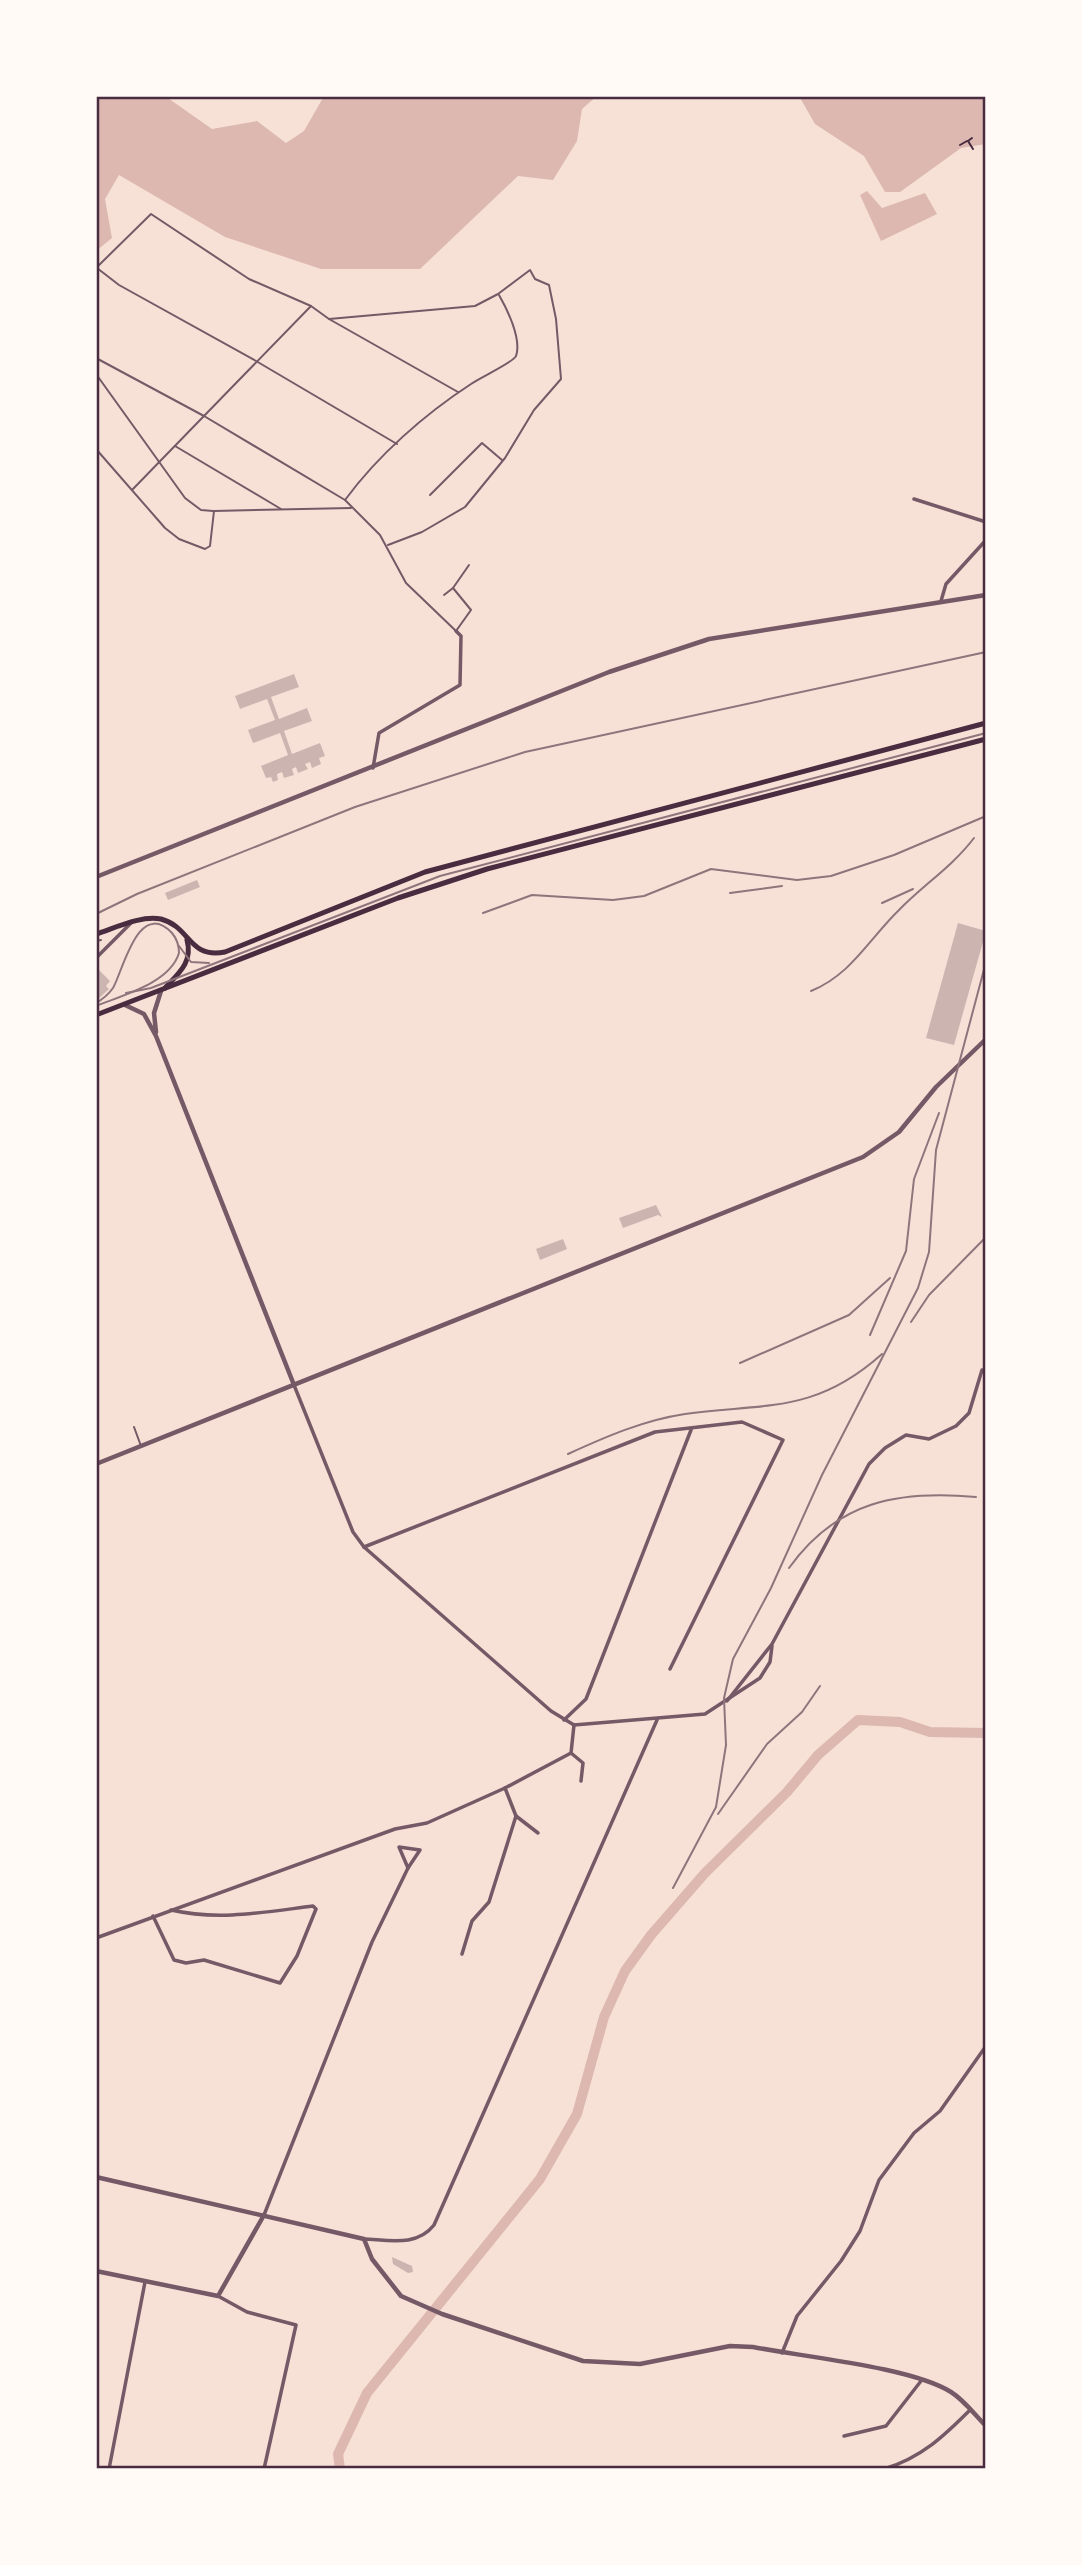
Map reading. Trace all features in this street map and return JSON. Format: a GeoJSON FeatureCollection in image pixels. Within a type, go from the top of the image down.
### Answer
{"type":"FeatureCollection","features":[{"type":"Feature","properties":{"kind":"main road"},"geometry":{"type":"LineString","coordinates":[[96,933],[152,918],[162,919],[177,927],[206,954],[225,952],[425,872],[986,723]]}},
{"type":"Feature","properties":{"kind":"main road"},"geometry":{"type":"LineString","coordinates":[[96,1015],[398,898],[487,869],[986,739]]}},
{"type":"Feature","properties":{"kind":"main road"},"geometry":{"type":"LineString","coordinates":[[162,990],[188,960],[186,937]]}},
{"type":"Feature","properties":{"kind":"street"},"geometry":{"type":"LineString","coordinates":[[914,499],[986,522]]}},
{"type":"Feature","properties":{"kind":"street"},"geometry":{"type":"LineString","coordinates":[[941,601],[946,584],[986,540]]}},
{"type":"Feature","properties":{"kind":"street"},"geometry":{"type":"LineString","coordinates":[[96,877],[609,672],[709,639],[986,595]]}},
{"type":"Feature","properties":{"kind":"street"},"geometry":{"type":"LineString","coordinates":[[372,768],[379,733],[460,685],[461,636],[456,631]]}},
{"type":"Feature","properties":{"kind":"street"},"geometry":{"type":"LineString","coordinates":[[96,958],[131,923]]}},
{"type":"Feature","properties":{"kind":"street"},"geometry":{"type":"LineString","coordinates":[[156,1036],[154,1013],[162,990]]}},
{"type":"Feature","properties":{"kind":"street"},"geometry":{"type":"LineString","coordinates":[[125,1005],[144,1014],[156,1036],[353,1532],[364,1547],[574,1726],[705,1714],[760,1678],[770,1662],[772,1644]]}},
{"type":"Feature","properties":{"kind":"street"},"geometry":{"type":"LineString","coordinates":[[96,1464],[863,1157],[899,1132],[936,1087],[986,1039]]}},
{"type":"Feature","properties":{"kind":"street"},"geometry":{"type":"LineString","coordinates":[[727,1701],[772,1644],[869,1464],[885,1448],[906,1436],[929,1439],[956,1426],[969,1413],[982,1370]]}},
{"type":"Feature","properties":{"kind":"street"},"geometry":{"type":"LineString","coordinates":[[364,1547],[655,1432],[691,1430],[742,1422],[783,1440],[670,1669]]}},
{"type":"Feature","properties":{"kind":"street"},"geometry":{"type":"LineString","coordinates":[[564,1720],[586,1699],[691,1430]]}},
{"type":"Feature","properties":{"kind":"street"},"geometry":{"type":"LineString","coordinates":[[96,2177],[364,2239],[415,2240],[425,2237],[434,2225],[657,1720]]}},
{"type":"Feature","properties":{"kind":"street"},"geometry":{"type":"LineString","coordinates":[[570,1753],[574,1726]]}},
{"type":"Feature","properties":{"kind":"street"},"geometry":{"type":"LineString","coordinates":[[570,1753],[583,1763],[580,1781]]}},
{"type":"Feature","properties":{"kind":"street"},"geometry":{"type":"LineString","coordinates":[[96,1938],[169,1909],[396,1829],[428,1822],[505,1788],[570,1753]]}},
{"type":"Feature","properties":{"kind":"street"},"geometry":{"type":"LineString","coordinates":[[505,1788],[516,1816],[538,1833]]}},
{"type":"Feature","properties":{"kind":"street"},"geometry":{"type":"LineString","coordinates":[[461,1954],[472,1920],[489,1902],[516,1816]]}},
{"type":"Feature","properties":{"kind":"street"},"geometry":{"type":"LineString","coordinates":[[218,2296],[264,2215],[372,1942],[408,1868],[420,1850],[399,1847],[408,1868]]}},
{"type":"Feature","properties":{"kind":"street"},"geometry":{"type":"LineString","coordinates":[[153,1916],[174,1960],[187,1963],[204,1960],[280,1983],[297,1956],[316,1909],[313,1906],[229,1916],[198,1916],[169,1909]]}},
{"type":"Feature","properties":{"kind":"street"},"geometry":{"type":"LineString","coordinates":[[782,2353],[797,2316],[841,2261],[860,2231],[879,2180],[914,2133],[940,2111],[986,2046]]}},
{"type":"Feature","properties":{"kind":"street"},"geometry":{"type":"LineString","coordinates":[[364,2239],[386,2280],[401,2295],[417,2305],[583,2361],[640,2364],[730,2346],[782,2353],[921,2381],[953,2393],[986,2426]]}},
{"type":"Feature","properties":{"kind":"street"},"geometry":{"type":"LineString","coordinates":[[96,2271],[218,2296],[247,2312],[296,2325],[264,2469]]}},
{"type":"Feature","properties":{"kind":"street"},"geometry":{"type":"LineString","coordinates":[[109,2469],[145,2282]]}},
{"type":"Feature","properties":{"kind":"street"},"geometry":{"type":"LineString","coordinates":[[844,2436],[886,2426],[921,2381]]}},
{"type":"Feature","properties":{"kind":"street"},"geometry":{"type":"LineString","coordinates":[[884,2469],[904,2463],[936,2443],[970,2410]]}},
{"type":"Feature","properties":{"kind":"lane"},"geometry":{"type":"LineString","coordinates":[[397,444],[119,285],[96,268],[151,214],[249,279],[312,306],[329,319],[458,392]]}},
{"type":"Feature","properties":{"kind":"lane"},"geometry":{"type":"LineString","coordinates":[[329,319],[475,306],[498,294],[530,270],[535,279],[549,285],[556,319],[561,379],[534,410],[503,461],[465,507],[422,532],[388,545]]}},
{"type":"Feature","properties":{"kind":"lane"},"geometry":{"type":"LineString","coordinates":[[345,500],[367,470],[458,392],[513,361],[517,355],[514,335],[498,294]]}},
{"type":"Feature","properties":{"kind":"lane"},"geometry":{"type":"LineString","coordinates":[[132,490],[312,306]]}},
{"type":"Feature","properties":{"kind":"lane"},"geometry":{"type":"LineString","coordinates":[[96,358],[204,416],[345,500],[388,545],[406,583],[456,631],[471,610],[453,588]]}},
{"type":"Feature","properties":{"kind":"lane"},"geometry":{"type":"LineString","coordinates":[[96,374],[190,504],[201,510],[352,508]]}},
{"type":"Feature","properties":{"kind":"lane"},"geometry":{"type":"LineString","coordinates":[[430,495],[482,443],[503,461]]}},
{"type":"Feature","properties":{"kind":"lane"},"geometry":{"type":"LineString","coordinates":[[175,446],[282,509]]}},
{"type":"Feature","properties":{"kind":"lane"},"geometry":{"type":"LineString","coordinates":[[96,449],[165,528],[179,539],[205,549],[212,539],[214,511]]}},
{"type":"Feature","properties":{"kind":"lane"},"geometry":{"type":"LineString","coordinates":[[444,594],[453,588],[469,565]]}},
{"type":"Feature","properties":{"kind":"lane"},"geometry":{"type":"LineString","coordinates":[[96,941],[101,940]]}},
{"type":"Feature","properties":{"kind":"lane"},"geometry":{"type":"LineString","coordinates":[[134,1427],[141,1446]]}},
{"type":"Feature","properties":{"kind":"path"},"geometry":{"type":"LineString","coordinates":[[960,145],[972,138]]}},
{"type":"Feature","properties":{"kind":"path"},"geometry":{"type":"LineString","coordinates":[[968,141],[973,149]]}},
{"type":"Feature","properties":{"kind":"shaded area"},"geometry":{"type":"Polygon","coordinates":[[[96,96],[165,96],[212,129],[257,121],[286,143],[304,131],[324,96],[597,96],[582,109],[577,141],[553,180],[518,176],[420,269],[321,269],[225,237],[119,175],[105,199],[112,238],[96,251],[96,96]]]}},
{"type":"Feature","properties":{"kind":"shaded area"},"geometry":{"type":"Polygon","coordinates":[[[799,96],[986,96],[986,144],[961,148],[900,192],[885,192],[864,156],[815,124],[799,96]]]}},
{"type":"Feature","properties":{"kind":"shaded area"},"geometry":{"type":"Polygon","coordinates":[[[867,191],[882,208],[925,193],[937,214],[881,241],[860,195],[867,191]]]}},
{"type":"Feature","properties":{"kind":"building"},"geometry":{"type":"Polygon","coordinates":[[[294,674],[299,687],[271,697],[279,719],[307,708],[312,721],[284,731],[292,754],[320,743],[325,756],[319,758],[321,764],[312,768],[310,762],[305,764],[308,769],[298,773],[296,767],[292,769],[294,775],[284,778],[282,772],[277,774],[278,780],[273,782],[271,777],[266,778],[261,766],[288,755],[280,733],[253,743],[248,730],[275,720],[267,699],[240,709],[235,696],[294,674]]]}},
{"type":"Feature","properties":{"kind":"building"},"geometry":{"type":"Polygon","coordinates":[[[197,880],[200,887],[168,900],[165,893],[197,880]]]}},
{"type":"Feature","properties":{"kind":"building"},"geometry":{"type":"Polygon","coordinates":[[[958,923],[986,931],[954,1045],[926,1038],[958,923]]]}},
{"type":"Feature","properties":{"kind":"building"},"geometry":{"type":"Polygon","coordinates":[[[96,967],[110,981],[106,986],[109,989],[96,1001],[96,967]]]}},
{"type":"Feature","properties":{"kind":"building"},"geometry":{"type":"Polygon","coordinates":[[[656,1205],[662,1217],[658,1215],[623,1228],[619,1218],[656,1205]]]}},
{"type":"Feature","properties":{"kind":"building"},"geometry":{"type":"Polygon","coordinates":[[[563,1239],[567,1249],[540,1260],[536,1249],[563,1239]]]}},
{"type":"Feature","properties":{"kind":"building"},"geometry":{"type":"Polygon","coordinates":[[[392,2257],[412,2266],[413,2272],[408,2273],[393,2264],[392,2257]]]}},
{"type":"Feature","properties":{"kind":"waterway"},"geometry":{"type":"LineString","coordinates":[[340,2469],[338,2454],[367,2393],[540,2179],[577,2114],[604,2017],[625,1971],[651,1935],[705,1873],[787,1792],[818,1755],[858,1720],[900,1722],[930,1732],[986,1733]]}},
{"type":"Feature","properties":{"kind":"tram line"},"geometry":{"type":"LineString","coordinates":[[126,993],[151,988],[440,876],[986,733]]}},
{"type":"Feature","properties":{"kind":"tram line"},"geometry":{"type":"LineString","coordinates":[[96,1003],[113,988],[127,954],[141,931],[150,924],[160,925],[172,933],[179,953],[166,972],[144,987],[96,1006]]}},
{"type":"Feature","properties":{"kind":"tram line"},"geometry":{"type":"LineString","coordinates":[[179,946],[191,962],[209,963]]}},
{"type":"Feature","properties":{"kind":"railway"},"geometry":{"type":"LineString","coordinates":[[96,914],[137,894],[355,807],[525,752],[986,652]]}},
{"type":"Feature","properties":{"kind":"railway"},"geometry":{"type":"LineString","coordinates":[[483,913],[532,895],[613,900],[644,896],[711,869],[797,880],[831,876],[894,855],[986,816]]}},
{"type":"Feature","properties":{"kind":"railway"},"geometry":{"type":"LineString","coordinates":[[811,991],[849,966],[899,910],[974,838]]}},
{"type":"Feature","properties":{"kind":"railway"},"geometry":{"type":"LineString","coordinates":[[730,893],[782,886]]}},
{"type":"Feature","properties":{"kind":"railway"},"geometry":{"type":"LineString","coordinates":[[882,903],[913,889]]}},
{"type":"Feature","properties":{"kind":"railway"},"geometry":{"type":"LineString","coordinates":[[673,1888],[716,1807],[726,1745],[724,1698],[733,1659],[771,1588],[822,1475],[918,1288],[929,1252],[936,1150],[986,962]]}},
{"type":"Feature","properties":{"kind":"railway"},"geometry":{"type":"LineString","coordinates":[[870,1335],[906,1251],[914,1179],[939,1113]]}},
{"type":"Feature","properties":{"kind":"railway"},"geometry":{"type":"LineString","coordinates":[[911,1322],[929,1295],[986,1237]]}},
{"type":"Feature","properties":{"kind":"railway"},"geometry":{"type":"LineString","coordinates":[[740,1363],[849,1315],[890,1278]]}},
{"type":"Feature","properties":{"kind":"railway"},"geometry":{"type":"LineString","coordinates":[[568,1454],[655,1420],[685,1414],[765,1406],[812,1396],[858,1373],[882,1354]]}},
{"type":"Feature","properties":{"kind":"railway"},"geometry":{"type":"LineString","coordinates":[[789,1568],[808,1545],[828,1528],[849,1514],[871,1505],[921,1496],[976,1497]]}},
{"type":"Feature","properties":{"kind":"railway"},"geometry":{"type":"LineString","coordinates":[[718,1814],[767,1744],[802,1712],[820,1686]]}}]}
